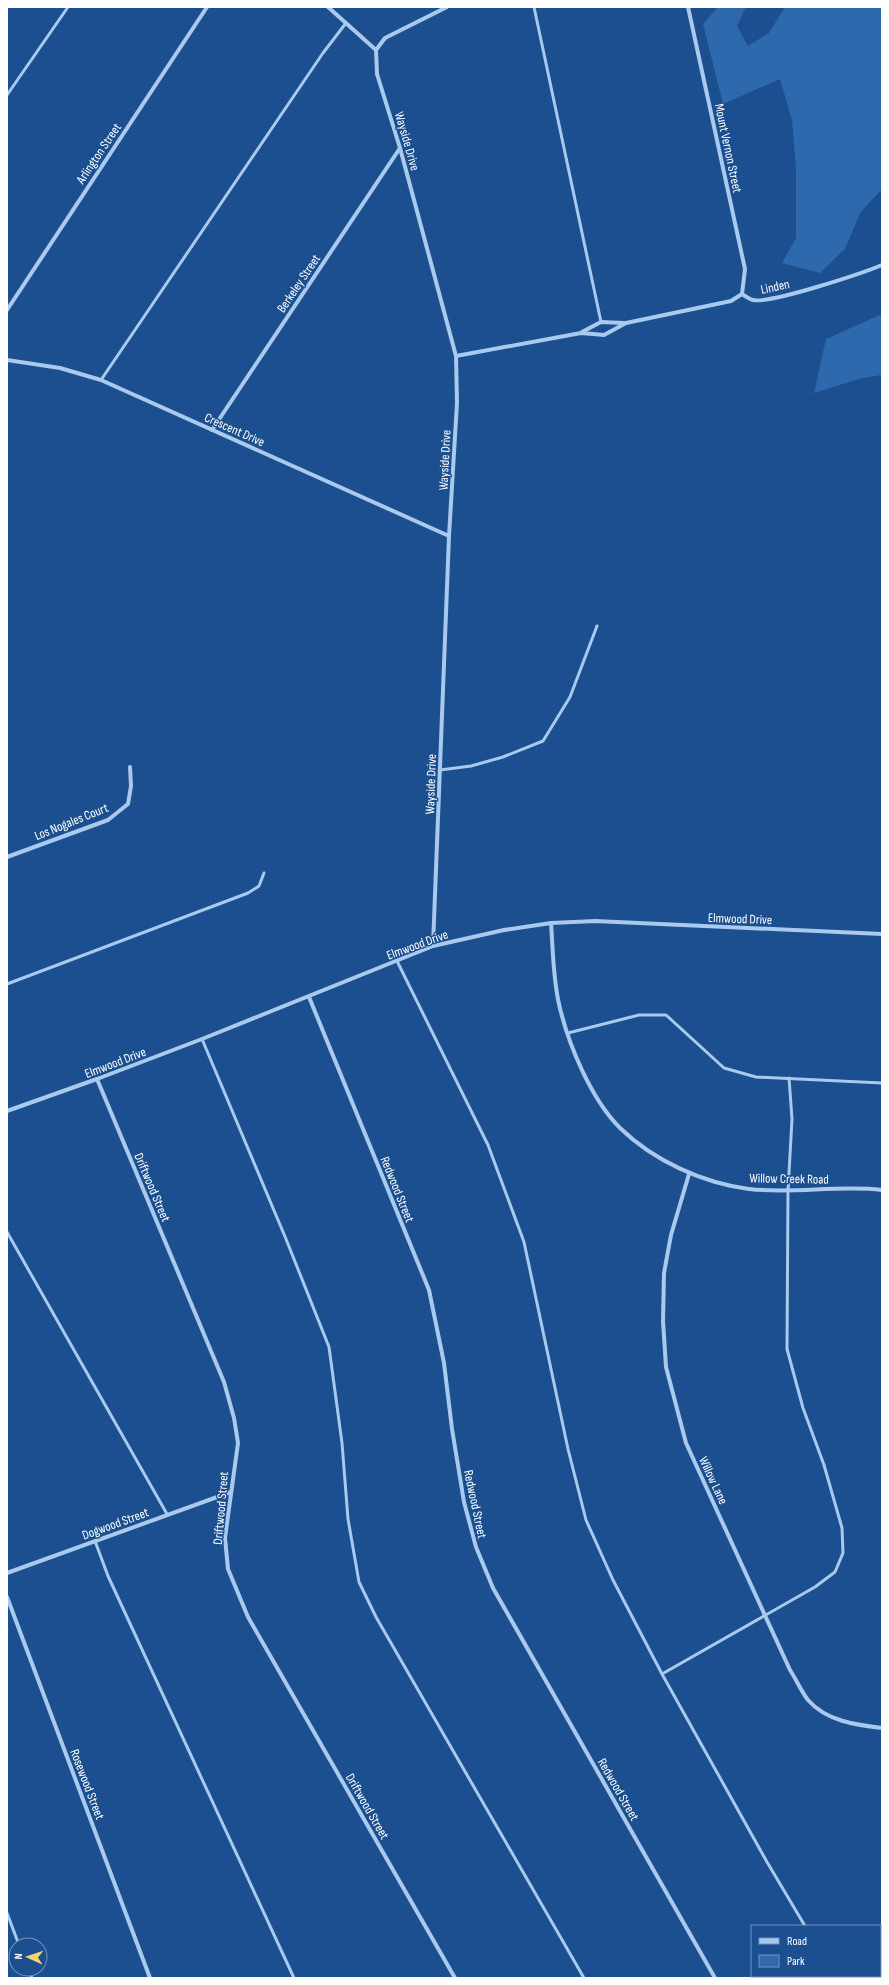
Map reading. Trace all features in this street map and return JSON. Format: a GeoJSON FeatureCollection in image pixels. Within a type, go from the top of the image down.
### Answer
{"type":"FeatureCollection","features":[{"type":"Feature","properties":{"kind":"street","name":"Arlington Street"},"geometry":{"type":"LineString","coordinates":[[7,310],[207,7]]}},
{"type":"Feature","properties":{"kind":"street"},"geometry":{"type":"LineString","coordinates":[[328,7],[376,50],[385,38],[447,7]]}},
{"type":"Feature","properties":{"kind":"street","name":"Mount Vernon Street"},"geometry":{"type":"LineString","coordinates":[[688,7],[745,269],[742,294]]}},
{"type":"Feature","properties":{"kind":"street","name":"Wayside Drive"},"geometry":{"type":"LineString","coordinates":[[376,50],[377,74],[400,148],[456,356],[456,410],[449,536],[434,946]]}},
{"type":"Feature","properties":{"kind":"street","name":"Berkeley Street"},"geometry":{"type":"LineString","coordinates":[[212,430],[400,148]]}},
{"type":"Feature","properties":{"kind":"street","name":"Linden"},"geometry":{"type":"LineString","coordinates":[[742,294],[753,300],[773,298],[865,272],[882,265]]}},
{"type":"Feature","properties":{"kind":"street"},"geometry":{"type":"LineString","coordinates":[[456,356],[581,333],[604,335],[626,324],[731,301],[742,294]]}},
{"type":"Feature","properties":{"kind":"street"},"geometry":{"type":"LineString","coordinates":[[581,333],[601,322],[626,324]]}},
{"type":"Feature","properties":{"kind":"street","name":"Crescent Drive"},"geometry":{"type":"LineString","coordinates":[[7,360],[60,368],[101,380],[449,536]]}},
{"type":"Feature","properties":{"kind":"street","name":"Los Nogales Court"},"geometry":{"type":"LineString","coordinates":[[7,858],[113,817],[128,804],[131,786],[130,767]]}},
{"type":"Feature","properties":{"kind":"street","name":"Elmwood Drive"},"geometry":{"type":"LineString","coordinates":[[7,1111],[97,1080],[309,997],[434,946],[504,930],[551,923],[595,921],[882,934]]}},
{"type":"Feature","properties":{"kind":"street","name":"Willow Creek Road"},"geometry":{"type":"LineString","coordinates":[[551,923],[559,1004],[568,1033],[580,1065],[599,1101],[620,1128],[650,1151],[689,1174],[748,1189],[788,1191],[882,1190]]}},
{"type":"Feature","properties":{"kind":"street","name":"Redwood Street"},"geometry":{"type":"LineString","coordinates":[[309,997],[429,1290],[444,1362],[452,1429],[464,1502],[476,1547],[493,1588],[715,1978]]}},
{"type":"Feature","properties":{"kind":"street","name":"Driftwood Street"},"geometry":{"type":"LineString","coordinates":[[97,1080],[224,1382],[234,1418],[238,1443],[225,1538],[228,1568],[248,1617],[456,1978]]}},
{"type":"Feature","properties":{"kind":"street","name":"Willow Lane"},"geometry":{"type":"LineString","coordinates":[[689,1174],[671,1235],[664,1273],[663,1321],[666,1368],[686,1443],[790,1670],[808,1700],[834,1719],[859,1726],[882,1728]]}},
{"type":"Feature","properties":{"kind":"street","name":"Dogwood Street"},"geometry":{"type":"LineString","coordinates":[[7,1573],[231,1492]]}},
{"type":"Feature","properties":{"kind":"street","name":"Rosewood Street"},"geometry":{"type":"LineString","coordinates":[[7,1597],[150,1978]]}},
{"type":"Feature","properties":{"kind":"lane"},"geometry":{"type":"LineString","coordinates":[[7,95],[68,7]]}},
{"type":"Feature","properties":{"kind":"lane"},"geometry":{"type":"LineString","coordinates":[[534,7],[601,322]]}},
{"type":"Feature","properties":{"kind":"lane"},"geometry":{"type":"LineString","coordinates":[[101,380],[323,53],[346,23]]}},
{"type":"Feature","properties":{"kind":"lane"},"geometry":{"type":"LineString","coordinates":[[440,770],[472,766],[503,757],[542,741],[570,697],[597,626]]}},
{"type":"Feature","properties":{"kind":"lane"},"geometry":{"type":"LineString","coordinates":[[7,984],[248,893],[259,886],[264,873]]}},
{"type":"Feature","properties":{"kind":"lane"},"geometry":{"type":"LineString","coordinates":[[398,961],[488,1145],[524,1242],[568,1449],[586,1520],[613,1580],[662,1674],[767,1862],[804,1925]]}},
{"type":"Feature","properties":{"kind":"lane"},"geometry":{"type":"LineString","coordinates":[[568,1033],[640,1015],[666,1015],[724,1068],[756,1077],[882,1082]]}},
{"type":"Feature","properties":{"kind":"lane"},"geometry":{"type":"LineString","coordinates":[[202,1039],[286,1239],[329,1347],[342,1443],[348,1519],[359,1582],[376,1617],[584,1978]]}},
{"type":"Feature","properties":{"kind":"lane"},"geometry":{"type":"LineString","coordinates":[[662,1674],[815,1587],[836,1572],[843,1553],[842,1528],[824,1465],[803,1408],[787,1349],[788,1191],[792,1119],[789,1078]]}},
{"type":"Feature","properties":{"kind":"lane"},"geometry":{"type":"LineString","coordinates":[[7,1232],[167,1514]]}},
{"type":"Feature","properties":{"kind":"lane"},"geometry":{"type":"LineString","coordinates":[[95,1541],[108,1576],[294,1978]]}},
{"type":"Feature","properties":{"kind":"lane"},"geometry":{"type":"LineString","coordinates":[[7,1913],[16,1937]]}},
{"type":"Feature","properties":{"kind":"green space"},"geometry":{"type":"Polygon","coordinates":[[[718,7],[746,7],[737,26],[748,46],[769,33],[785,7],[882,7],[882,189],[860,213],[845,249],[820,273],[782,263],[796,238],[796,168],[792,120],[780,79],[723,104],[703,24],[718,7]]]}},
{"type":"Feature","properties":{"kind":"green space"},"geometry":{"type":"Polygon","coordinates":[[[882,314],[882,375],[862,378],[814,393],[826,339],[882,314]]]}}]}
